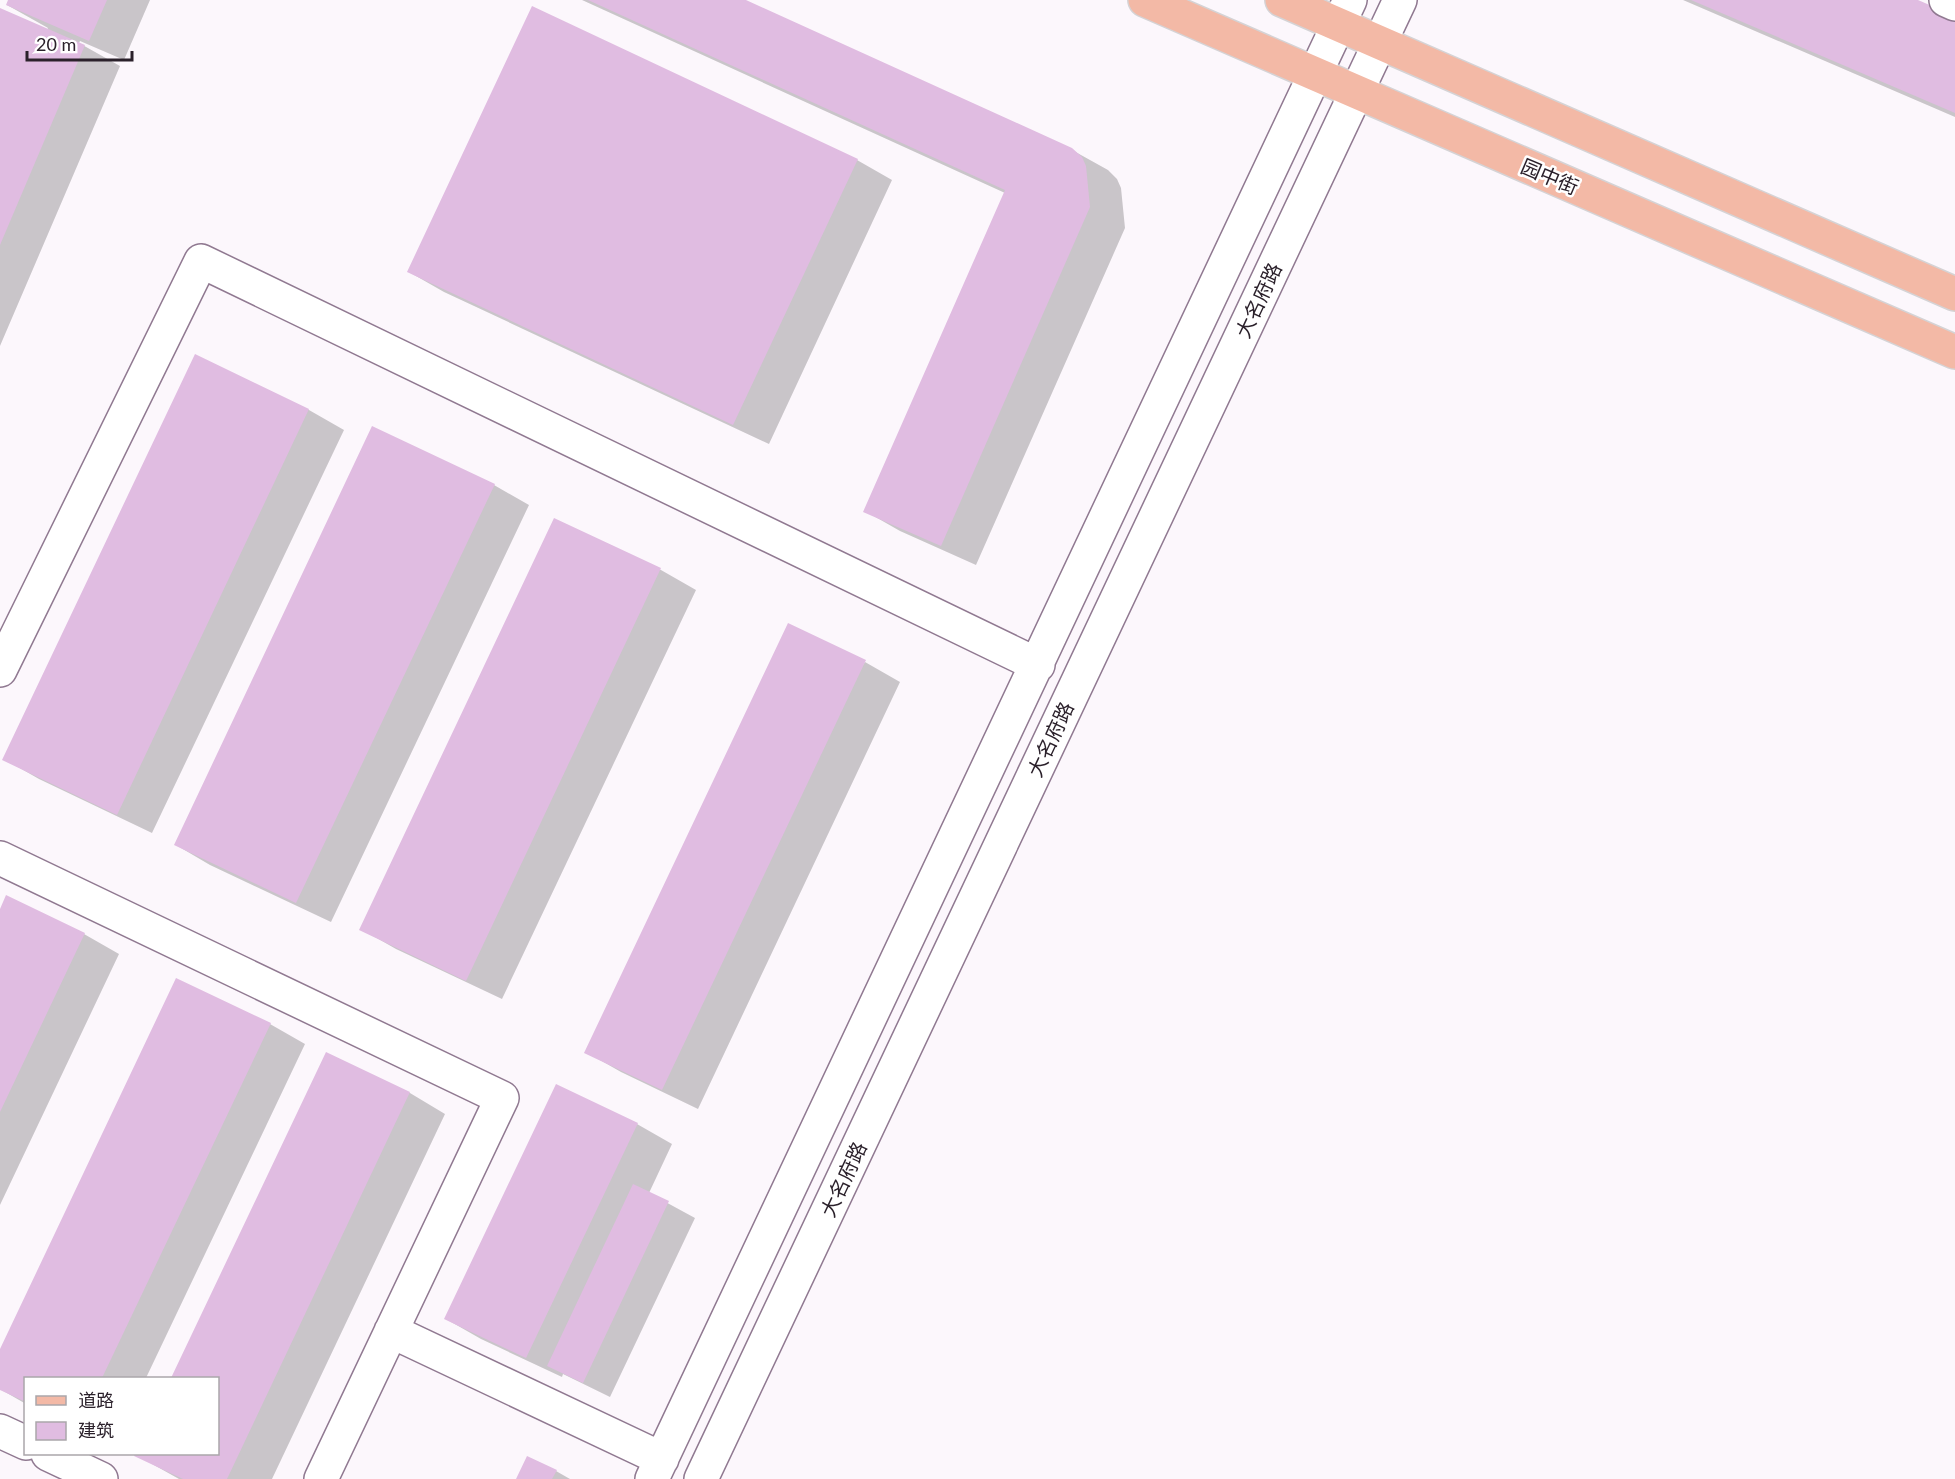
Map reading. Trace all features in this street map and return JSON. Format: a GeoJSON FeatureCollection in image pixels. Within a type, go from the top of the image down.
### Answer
{"type":"FeatureCollection","features":[{"type":"Feature","properties":{"kind":"main road","name":"园中街"},"geometry":{"type":"LineString","coordinates":[[1145,0],[1955,352]]}},
{"type":"Feature","properties":{"kind":"main road"},"geometry":{"type":"LineString","coordinates":[[1282,0],[1345,12],[1380,43],[1955,294]]}},
{"type":"Feature","properties":{"kind":"street","name":"大名府路"},"geometry":{"type":"LineString","coordinates":[[700,1479],[1400,0]]}},
{"type":"Feature","properties":{"kind":"street"},"geometry":{"type":"LineString","coordinates":[[1946,0],[1955,4]]}},
{"type":"Feature","properties":{"kind":"street"},"geometry":{"type":"LineString","coordinates":[[391,1331],[657,1469],[1345,12]]}},
{"type":"Feature","properties":{"kind":"street"},"geometry":{"type":"LineString","coordinates":[[0,670],[201,261],[1038,665]]}},
{"type":"Feature","properties":{"kind":"street"},"geometry":{"type":"LineString","coordinates":[[0,858],[502,1098],[321,1479]]}},
{"type":"Feature","properties":{"kind":"street"},"geometry":{"type":"LineString","coordinates":[[0,1431],[24,1442]]}},
{"type":"Feature","properties":{"kind":"street"},"geometry":{"type":"LineString","coordinates":[[50,1455],[101,1479]]}},
{"type":"Feature","properties":{"kind":"building"},"geometry":{"type":"Polygon","coordinates":[[[8,0],[107,0],[89,41],[6,5],[8,0]]]}},
{"type":"Feature","properties":{"kind":"building"},"geometry":{"type":"Polygon","coordinates":[[[588,0],[746,0],[1072,148],[1082,157],[1086,166],[1090,207],[941,546],[863,512],[1005,190],[588,0]]]}},
{"type":"Feature","properties":{"kind":"building"},"geometry":{"type":"Polygon","coordinates":[[[1691,0],[1918,0],[1955,16],[1955,113],[1691,0]]]}},
{"type":"Feature","properties":{"kind":"building"},"geometry":{"type":"Polygon","coordinates":[[[532,6],[858,159],[733,425],[407,272],[532,6]]]}},
{"type":"Feature","properties":{"kind":"building"},"geometry":{"type":"Polygon","coordinates":[[[0,8],[85,45],[0,245],[0,8]]]}},
{"type":"Feature","properties":{"kind":"building"},"geometry":{"type":"Polygon","coordinates":[[[195,354],[309,409],[117,815],[2,760],[195,354]]]}},
{"type":"Feature","properties":{"kind":"building"},"geometry":{"type":"Polygon","coordinates":[[[372,426],[495,484],[296,903],[174,845],[372,426]]]}},
{"type":"Feature","properties":{"kind":"building"},"geometry":{"type":"Polygon","coordinates":[[[554,518],[661,568],[466,981],[359,930],[554,518]]]}},
{"type":"Feature","properties":{"kind":"building"},"geometry":{"type":"Polygon","coordinates":[[[788,623],[866,660],[662,1090],[584,1053],[788,623]]]}},
{"type":"Feature","properties":{"kind":"building"},"geometry":{"type":"Polygon","coordinates":[[[6,895],[85,933],[0,1112],[0,909],[6,895]]]}},
{"type":"Feature","properties":{"kind":"building"},"geometry":{"type":"Polygon","coordinates":[[[176,978],[271,1023],[102,1377],[24,1377],[24,1401],[0,1390],[0,1349],[176,978]]]}},
{"type":"Feature","properties":{"kind":"building"},"geometry":{"type":"Polygon","coordinates":[[[326,1052],[410,1092],[227,1479],[183,1479],[134,1456],[219,1455],[219,1377],[171,1377],[326,1052]]]}},
{"type":"Feature","properties":{"kind":"building"},"geometry":{"type":"Polygon","coordinates":[[[556,1084],[638,1123],[526,1358],[444,1319],[556,1084]]]}},
{"type":"Feature","properties":{"kind":"building"},"geometry":{"type":"Polygon","coordinates":[[[633,1184],[669,1201],[583,1383],[547,1366],[633,1184]]]}},
{"type":"Feature","properties":{"kind":"building"},"geometry":{"type":"Polygon","coordinates":[[[527,1456],[557,1470],[552,1479],[516,1479],[527,1456]]]}}]}
